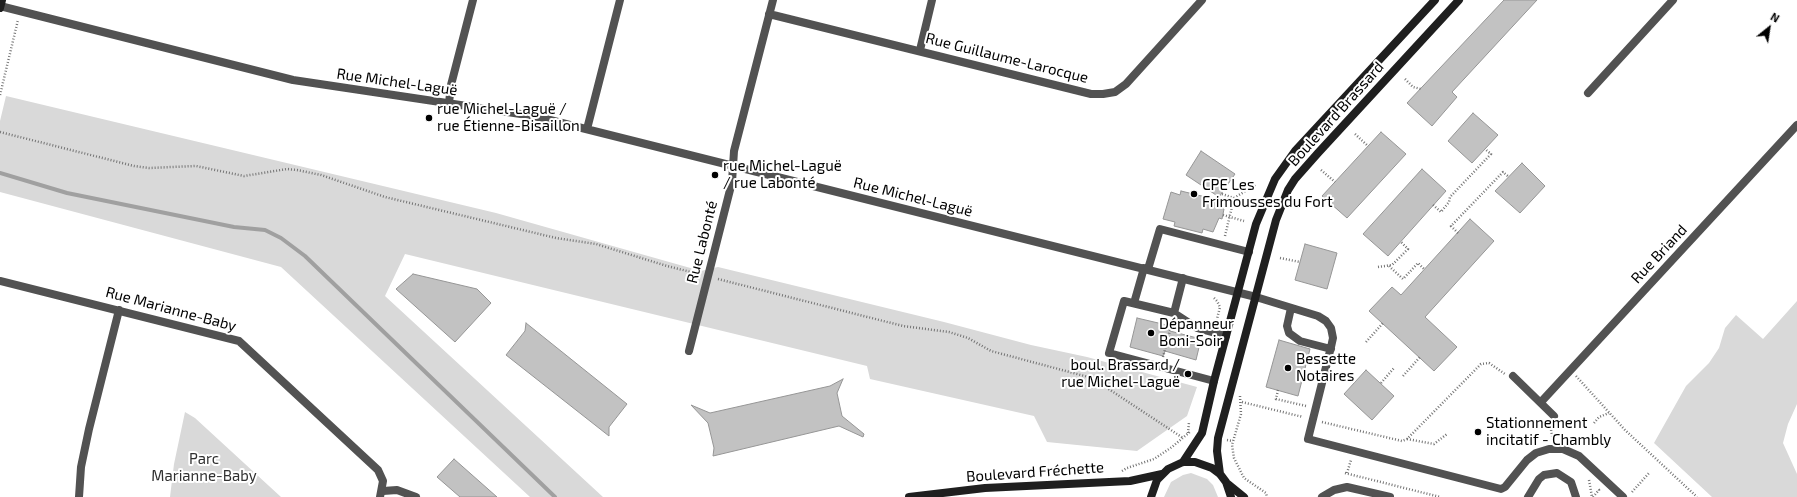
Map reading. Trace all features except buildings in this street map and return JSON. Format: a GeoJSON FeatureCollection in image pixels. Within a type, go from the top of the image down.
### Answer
{"type":"FeatureCollection","features":[{"type":"Feature","properties":{"kind":"street"},"geometry":{"type":"LineString","coordinates":[[0,6],[2,0]]}},
{"type":"Feature","properties":{"kind":"street"},"geometry":{"type":"LineString","coordinates":[[449,103],[451,86],[473,0]]}},
{"type":"Feature","properties":{"kind":"street"},"geometry":{"type":"LineString","coordinates":[[588,129],[620,0]]}},
{"type":"Feature","properties":{"kind":"street","name":"Rue Labonté"},"geometry":{"type":"LineString","coordinates":[[689,350],[732,182],[734,151],[773,0]]}},
{"type":"Feature","properties":{"kind":"street"},"geometry":{"type":"LineString","coordinates":[[920,50],[932,0]]}},
{"type":"Feature","properties":{"kind":"street","name":"Rue Guillaume-Larocque"},"geometry":{"type":"LineString","coordinates":[[769,14],[920,50],[1090,94],[1109,94],[1126,84],[1202,0]]}},
{"type":"Feature","properties":{"kind":"street","name":"Boulevard Brassard"},"geometry":{"type":"LineString","coordinates":[[1183,462],[1202,433],[1214,381],[1261,210],[1281,168],[1435,0]]}},
{"type":"Feature","properties":{"kind":"street","name":"Boulevard Brassard"},"geometry":{"type":"LineString","coordinates":[[1220,474],[1217,451],[1218,438],[1279,211],[1295,179],[1459,0]]}},
{"type":"Feature","properties":{"kind":"street"},"geometry":{"type":"LineString","coordinates":[[1588,93],[1674,0]]}},
{"type":"Feature","properties":{"kind":"street","name":"Rue Michel-Laguë"},"geometry":{"type":"LineString","coordinates":[[0,6],[293,80],[383,95],[534,116],[1256,297],[1312,314],[1326,321],[1332,333],[1331,349],[1308,439],[1501,488],[1505,487],[1527,460],[1536,453],[1549,449],[1564,449],[1579,456],[1626,495]]}},
{"type":"Feature","properties":{"kind":"street","name":"Rue Briand"},"geometry":{"type":"LineString","coordinates":[[1541,402],[1797,125]]}},
{"type":"Feature","properties":{"kind":"street"},"geometry":{"type":"LineString","coordinates":[[1134,303],[1160,229],[1249,252]]}},
{"type":"Feature","properties":{"kind":"street"},"geometry":{"type":"LineString","coordinates":[[1174,313],[1183,278]]}},
{"type":"Feature","properties":{"kind":"street","name":"Rue Marianne-Baby"},"geometry":{"type":"LineString","coordinates":[[0,281],[239,341],[378,470],[383,481],[381,494]]}},
{"type":"Feature","properties":{"kind":"street"},"geometry":{"type":"LineString","coordinates":[[1214,381],[1109,353],[1124,301],[1174,313],[1197,328],[1226,336]]}},
{"type":"Feature","properties":{"kind":"street"},"geometry":{"type":"LineString","coordinates":[[1291,308],[1287,326],[1289,333],[1300,340],[1331,349]]}},
{"type":"Feature","properties":{"kind":"street"},"geometry":{"type":"LineString","coordinates":[[79,497],[81,467],[88,429],[119,310]]}},
{"type":"Feature","properties":{"kind":"street"},"geometry":{"type":"LineString","coordinates":[[1513,376],[1541,402],[1552,419]]}},
{"type":"Feature","properties":{"kind":"street"},"geometry":{"type":"LineString","coordinates":[[1151,497],[1154,487],[1162,474],[1168,469],[1183,462],[1204,464],[1220,474],[1226,482],[1244,497]]}},
{"type":"Feature","properties":{"kind":"street"},"geometry":{"type":"LineString","coordinates":[[1528,497],[1539,479],[1550,473],[1557,473],[1571,482],[1576,497]]}},
{"type":"Feature","properties":{"kind":"street","name":"Boulevard Fréchette"},"geometry":{"type":"LineString","coordinates":[[909,497],[992,488],[1130,481],[1162,474]]}},
{"type":"Feature","properties":{"kind":"street"},"geometry":{"type":"LineString","coordinates":[[1226,482],[1231,497]]}},
{"type":"Feature","properties":{"kind":"street"},"geometry":{"type":"LineString","coordinates":[[1322,497],[1334,490],[1348,487],[1390,497]]}},
{"type":"Feature","properties":{"kind":"street"},"geometry":{"type":"LineString","coordinates":[[381,494],[397,490],[416,497]]}},
{"type":"Feature","properties":{"kind":"path"},"geometry":{"type":"LineString","coordinates":[[0,95],[18,22]]}},
{"type":"Feature","properties":{"kind":"path"},"geometry":{"type":"LineString","coordinates":[[1405,79],[1413,87],[1421,89]]}},
{"type":"Feature","properties":{"kind":"path"},"geometry":{"type":"LineString","coordinates":[[0,132],[134,166],[149,168],[196,166],[244,176],[288,169],[297,170],[321,175],[385,197],[540,234],[607,246],[667,266],[700,274]]}},
{"type":"Feature","properties":{"kind":"path"},"geometry":{"type":"LineString","coordinates":[[1354,134],[1368,146]]}},
{"type":"Feature","properties":{"kind":"path"},"geometry":{"type":"LineString","coordinates":[[1434,205],[1441,212],[1449,202],[1450,197],[1491,154],[1485,149]]}},
{"type":"Feature","properties":{"kind":"path"},"geometry":{"type":"LineString","coordinates":[[1321,170],[1335,182]]}},
{"type":"Feature","properties":{"kind":"path"},"geometry":{"type":"LineString","coordinates":[[1458,233],[1451,226],[1503,172],[1509,177]]}},
{"type":"Feature","properties":{"kind":"path"},"geometry":{"type":"LineString","coordinates":[[1224,239],[1234,198],[1257,184]]}},
{"type":"Feature","properties":{"kind":"path"},"geometry":{"type":"LineString","coordinates":[[1222,194],[1234,198]]}},
{"type":"Feature","properties":{"kind":"path"},"geometry":{"type":"LineString","coordinates":[[1223,215],[1244,221]]}},
{"type":"Feature","properties":{"kind":"path"},"geometry":{"type":"LineString","coordinates":[[1378,267],[1392,265],[1408,249],[1401,242]]}},
{"type":"Feature","properties":{"kind":"path"},"geometry":{"type":"LineString","coordinates":[[1280,258],[1300,262]]}},
{"type":"Feature","properties":{"kind":"path"},"geometry":{"type":"LineString","coordinates":[[1389,266],[1403,279],[1418,263],[1424,269]]}},
{"type":"Feature","properties":{"kind":"path"},"geometry":{"type":"LineString","coordinates":[[716,278],[896,324],[949,332],[968,338],[991,351],[1092,378],[1183,438],[1154,459],[1124,469],[1121,476]]}},
{"type":"Feature","properties":{"kind":"path"},"geometry":{"type":"LineString","coordinates":[[1214,298],[1220,307],[1216,323]]}},
{"type":"Feature","properties":{"kind":"path"},"geometry":{"type":"LineString","coordinates":[[1366,342],[1383,323]]}},
{"type":"Feature","properties":{"kind":"path"},"geometry":{"type":"LineString","coordinates":[[1163,356],[1171,326]]}},
{"type":"Feature","properties":{"kind":"path"},"geometry":{"type":"LineString","coordinates":[[1403,376],[1420,358]]}},
{"type":"Feature","properties":{"kind":"path"},"geometry":{"type":"LineString","coordinates":[[1322,422],[1400,441],[1407,438],[1481,364],[1489,362],[1503,373],[1513,376]]}},
{"type":"Feature","properties":{"kind":"path"},"geometry":{"type":"LineString","coordinates":[[1380,383],[1394,368]]}},
{"type":"Feature","properties":{"kind":"path"},"geometry":{"type":"LineString","coordinates":[[1576,376],[1643,448],[1697,497]]}},
{"type":"Feature","properties":{"kind":"path"},"geometry":{"type":"LineString","coordinates":[[1278,390],[1276,398],[1309,407]]}},
{"type":"Feature","properties":{"kind":"path"},"geometry":{"type":"LineString","coordinates":[[1267,497],[1263,491],[1248,483],[1239,471],[1234,458],[1233,441],[1241,414],[1242,402],[1306,418]]}},
{"type":"Feature","properties":{"kind":"path"},"geometry":{"type":"LineString","coordinates":[[1594,423],[1599,417],[1609,413]]}},
{"type":"Feature","properties":{"kind":"path"},"geometry":{"type":"LineString","coordinates":[[1552,419],[1553,441]]}},
{"type":"Feature","properties":{"kind":"path"},"geometry":{"type":"LineString","coordinates":[[1188,432],[1189,422]]}},
{"type":"Feature","properties":{"kind":"path"},"geometry":{"type":"LineString","coordinates":[[1407,438],[1434,444],[1447,434]]}},
{"type":"Feature","properties":{"kind":"path"},"geometry":{"type":"LineString","coordinates":[[1345,473],[1440,497]]}},
{"type":"Feature","properties":{"kind":"path"},"geometry":{"type":"LineString","coordinates":[[1626,495],[1649,473]]}},
{"type":"Feature","properties":{"kind":"path"},"geometry":{"type":"LineString","coordinates":[[1588,479],[1594,497]]}},
{"type":"Feature","properties":{"kind":"green space"},"geometry":{"type":"Polygon","coordinates":[[[6,96],[496,213],[701,271],[718,267],[944,322],[1031,345],[1087,357],[1197,387],[1187,416],[1137,451],[1047,442],[1034,416],[870,379],[867,366],[405,254],[385,296],[603,497],[530,497],[281,267],[0,192],[0,121],[6,96]]]}},
{"type":"Feature","properties":{"kind":"green space"},"geometry":{"type":"Polygon","coordinates":[[[1797,301],[1797,404],[1788,424],[1783,443],[1797,474],[1797,497],[1712,497],[1654,443],[1686,386],[1709,363],[1719,348],[1725,328],[1736,315],[1763,339],[1797,301]]]}},
{"type":"Feature","properties":{"kind":"green space","name":"Parc Marianne-Baby"},"geometry":{"type":"Polygon","coordinates":[[[185,412],[195,418],[281,497],[170,497],[174,464],[185,412]]]}},
{"type":"Feature","properties":{"kind":"green space"},"geometry":{"type":"Polygon","coordinates":[[[1191,473],[1207,479],[1213,485],[1218,497],[1164,497],[1171,482],[1183,475],[1191,473]]]}},
{"type":"Feature","properties":{"kind":"waterway"},"geometry":{"type":"LineString","coordinates":[[0,173],[67,193],[234,227],[265,230],[281,238],[305,256],[555,497]]}},
{"type":"Feature","properties":{"kind":"place","name":"rue Michel-Laguë / rue Étienne-Bisaillon"},"geometry":{"type":"Point","coordinates":[429,118]}},
{"type":"Feature","properties":{"kind":"place","name":"rue Michel-Laguë / rue Labonté"},"geometry":{"type":"Point","coordinates":[715,175]}},
{"type":"Feature","properties":{"kind":"place","name":"CPE Les Frimousses du Fort"},"geometry":{"type":"Point","coordinates":[1194,194]}},
{"type":"Feature","properties":{"kind":"place","name":"Dépanneur Boni-Soir"},"geometry":{"type":"Point","coordinates":[1151,333]}},
{"type":"Feature","properties":{"kind":"place","name":"Bessette Notaires"},"geometry":{"type":"Point","coordinates":[1288,368]}},
{"type":"Feature","properties":{"kind":"place","name":"boul. Brassard / rue Michel-Laguë"},"geometry":{"type":"Point","coordinates":[1188,374]}},
{"type":"Feature","properties":{"kind":"place","name":"Stationnement incitatif - Chambly"},"geometry":{"type":"Point","coordinates":[1478,432]}}]}
